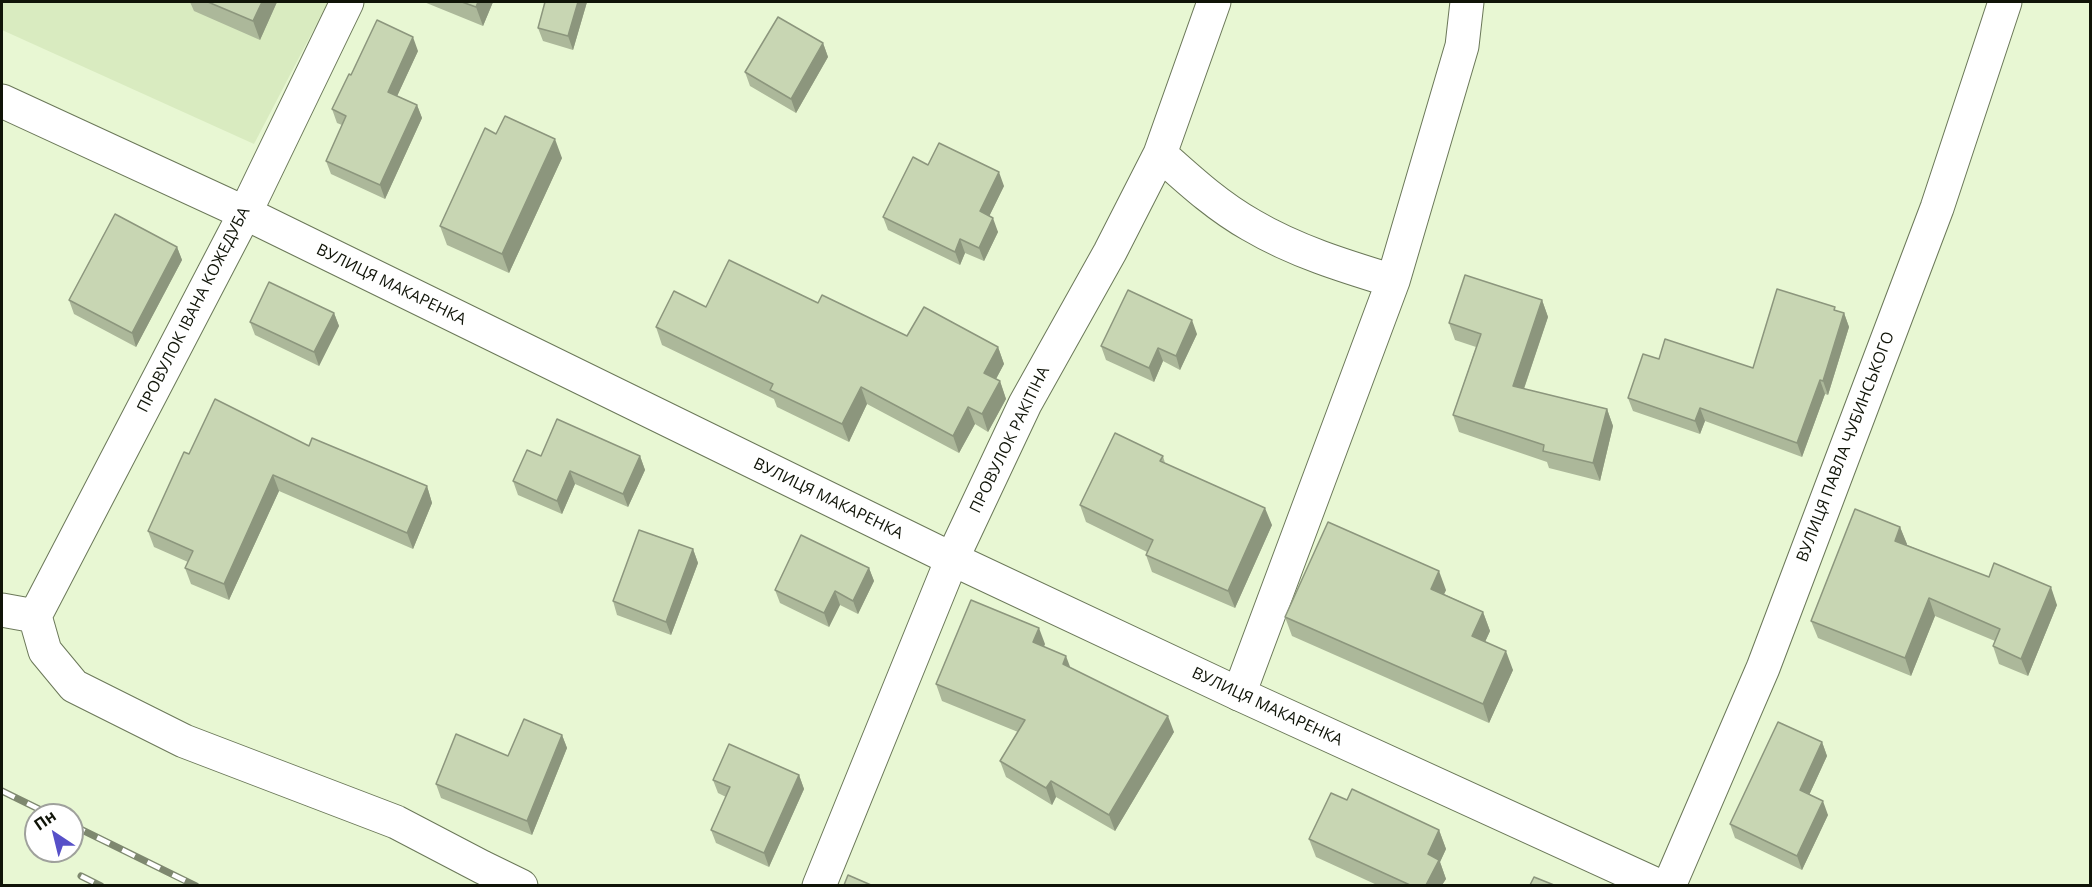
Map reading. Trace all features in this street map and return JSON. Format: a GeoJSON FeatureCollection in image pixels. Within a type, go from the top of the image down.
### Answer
{"type":"FeatureCollection","features":[{"type":"Feature","properties":{"kind":"street","name":"ПРОВУЛОК ІВАНА КОЖЕДУБА"},"geometry":{"type":"LineString","coordinates":[[35,616],[245,213],[347,2]]}},
{"type":"Feature","properties":{"kind":"street","name":"ПРОВУЛОК РАКІТІНА"},"geometry":{"type":"LineString","coordinates":[[819,885],[952,559],[1025,404],[1110,252],[1160,153],[1214,2]]}},
{"type":"Feature","properties":{"kind":"street"},"geometry":{"type":"LineString","coordinates":[[1239,694],[1393,281],[1462,46],[1467,2]]}},
{"type":"Feature","properties":{"kind":"street","name":"ВУЛИЦЯ ПАВЛА ЧУБИНСЬКОГО"},"geometry":{"type":"LineString","coordinates":[[1669,885],[1763,668],[1937,208],[2005,2]]}},
{"type":"Feature","properties":{"kind":"street","name":"ВУЛИЦЯ МАКАРЕНКА"},"geometry":{"type":"LineString","coordinates":[[2,101],[245,213],[952,559],[1239,694],[1659,885]]}},
{"type":"Feature","properties":{"kind":"street"},"geometry":{"type":"LineString","coordinates":[[1160,153],[1197,188],[1251,225],[1324,260],[1393,281]]}},
{"type":"Feature","properties":{"kind":"street"},"geometry":{"type":"LineString","coordinates":[[2,610],[35,616],[45,651],[74,686],[184,741],[396,822],[521,885]]}},
{"type":"Feature","properties":{"kind":"shaded area"},"geometry":{"type":"Polygon","coordinates":[[[2,2],[328,2],[254,144],[2,30],[2,2]]]}},
{"type":"Feature","properties":{"kind":"building"},"geometry":{"type":"Polygon","coordinates":[[[208,2],[262,2],[253,21],[208,2]]]}},
{"type":"Feature","properties":{"kind":"building"},"geometry":{"type":"Polygon","coordinates":[[[462,2],[478,2],[476,7],[462,2]]]}},
{"type":"Feature","properties":{"kind":"building"},"geometry":{"type":"Polygon","coordinates":[[[545,2],[578,2],[568,36],[538,28],[545,2]]]}},
{"type":"Feature","properties":{"kind":"building"},"geometry":{"type":"Polygon","coordinates":[[[778,17],[823,43],[791,99],[745,72],[778,17]]]}},
{"type":"Feature","properties":{"kind":"building"},"geometry":{"type":"Polygon","coordinates":[[[377,20],[413,37],[388,92],[417,105],[380,185],[326,161],[346,116],[332,109],[377,20]]]}},
{"type":"Feature","properties":{"kind":"building"},"geometry":{"type":"Polygon","coordinates":[[[505,116],[555,139],[502,254],[440,226],[485,128],[496,134],[505,116]]]}},
{"type":"Feature","properties":{"kind":"building"},"geometry":{"type":"Polygon","coordinates":[[[939,143],[999,172],[980,211],[993,218],[979,248],[960,239],[955,252],[883,217],[913,157],[928,165],[939,143]]]}},
{"type":"Feature","properties":{"kind":"building"},"geometry":{"type":"Polygon","coordinates":[[[115,214],[177,247],[132,333],[69,300],[115,214]]]}},
{"type":"Feature","properties":{"kind":"building"},"geometry":{"type":"Polygon","coordinates":[[[729,260],[818,303],[822,295],[907,336],[924,307],[998,347],[984,373],[1000,381],[982,414],[968,407],[953,436],[861,387],[842,424],[770,390],[773,384],[656,327],[674,291],[706,307],[729,260]]]}},
{"type":"Feature","properties":{"kind":"building"},"geometry":{"type":"Polygon","coordinates":[[[1465,275],[1542,300],[1513,386],[1607,409],[1593,463],[1543,451],[1544,445],[1453,415],[1481,334],[1449,323],[1465,275]]]}},
{"type":"Feature","properties":{"kind":"building"},"geometry":{"type":"Polygon","coordinates":[[[269,282],[334,313],[314,352],[250,322],[269,282]]]}},
{"type":"Feature","properties":{"kind":"building"},"geometry":{"type":"Polygon","coordinates":[[[1777,289],[1835,307],[1834,310],[1844,313],[1823,381],[1820,380],[1797,443],[1700,408],[1695,421],[1628,398],[1643,354],[1659,359],[1665,339],[1753,368],[1777,289]]]}},
{"type":"Feature","properties":{"kind":"building"},"geometry":{"type":"Polygon","coordinates":[[[1128,290],[1192,320],[1176,356],[1158,348],[1149,368],[1101,346],[1128,290]]]}},
{"type":"Feature","properties":{"kind":"building"},"geometry":{"type":"Polygon","coordinates":[[[215,399],[309,446],[312,438],[427,486],[407,533],[273,475],[224,584],[185,568],[193,551],[148,531],[184,452],[189,454],[215,399]]]}},
{"type":"Feature","properties":{"kind":"building"},"geometry":{"type":"Polygon","coordinates":[[[557,419],[640,456],[623,494],[570,471],[557,501],[513,481],[527,450],[541,456],[557,419]]]}},
{"type":"Feature","properties":{"kind":"building"},"geometry":{"type":"Polygon","coordinates":[[[1115,433],[1163,456],[1160,461],[1265,508],[1228,591],[1146,555],[1153,540],[1080,505],[1115,433]]]}},
{"type":"Feature","properties":{"kind":"building"},"geometry":{"type":"Polygon","coordinates":[[[1855,509],[1900,527],[1895,541],[1989,577],[1994,563],[2051,587],[2021,659],[1993,646],[2000,629],[1929,598],[1905,658],[1811,621],[1855,509]]]}},
{"type":"Feature","properties":{"kind":"building"},"geometry":{"type":"Polygon","coordinates":[[[1328,522],[1439,571],[1431,589],[1483,612],[1472,636],[1506,651],[1483,704],[1285,617],[1328,522]]]}},
{"type":"Feature","properties":{"kind":"building"},"geometry":{"type":"Polygon","coordinates":[[[639,530],[693,549],[666,622],[613,601],[639,530]]]}},
{"type":"Feature","properties":{"kind":"building"},"geometry":{"type":"Polygon","coordinates":[[[801,535],[869,568],[853,601],[835,591],[824,613],[775,590],[801,535]]]}},
{"type":"Feature","properties":{"kind":"building"},"geometry":{"type":"Polygon","coordinates":[[[971,600],[1039,628],[1033,642],[1066,656],[1063,664],[1168,716],[1109,815],[1051,781],[1046,788],[1000,761],[1025,720],[936,684],[971,600]]]}},
{"type":"Feature","properties":{"kind":"building"},"geometry":{"type":"Polygon","coordinates":[[[524,719],[562,735],[527,821],[436,784],[456,734],[508,756],[524,719]]]}},
{"type":"Feature","properties":{"kind":"building"},"geometry":{"type":"Polygon","coordinates":[[[1778,722],[1822,742],[1800,790],[1823,801],[1797,856],[1730,824],[1778,722]]]}},
{"type":"Feature","properties":{"kind":"building"},"geometry":{"type":"Polygon","coordinates":[[[729,744],[799,775],[764,853],[711,830],[730,787],[713,780],[729,744]]]}},
{"type":"Feature","properties":{"kind":"building"},"geometry":{"type":"Polygon","coordinates":[[[1352,789],[1439,830],[1428,854],[1439,860],[1426,885],[1410,885],[1309,839],[1331,793],[1347,800],[1352,789]]]}},
{"type":"Feature","properties":{"kind":"building"},"geometry":{"type":"Polygon","coordinates":[[[848,875],[871,885],[844,885],[848,875]]]}},
{"type":"Feature","properties":{"kind":"building"},"geometry":{"type":"Polygon","coordinates":[[[1534,877],[1554,885],[1530,885],[1534,877]]]}},
{"type":"Feature","properties":{"kind":"railway"},"geometry":{"type":"LineString","coordinates":[[2,791],[26,803]]}},
{"type":"Feature","properties":{"kind":"railway"},"geometry":{"type":"LineString","coordinates":[[84,831],[196,886]]}},
{"type":"Feature","properties":{"kind":"railway"},"geometry":{"type":"LineString","coordinates":[[81,876],[101,886]]}}]}
